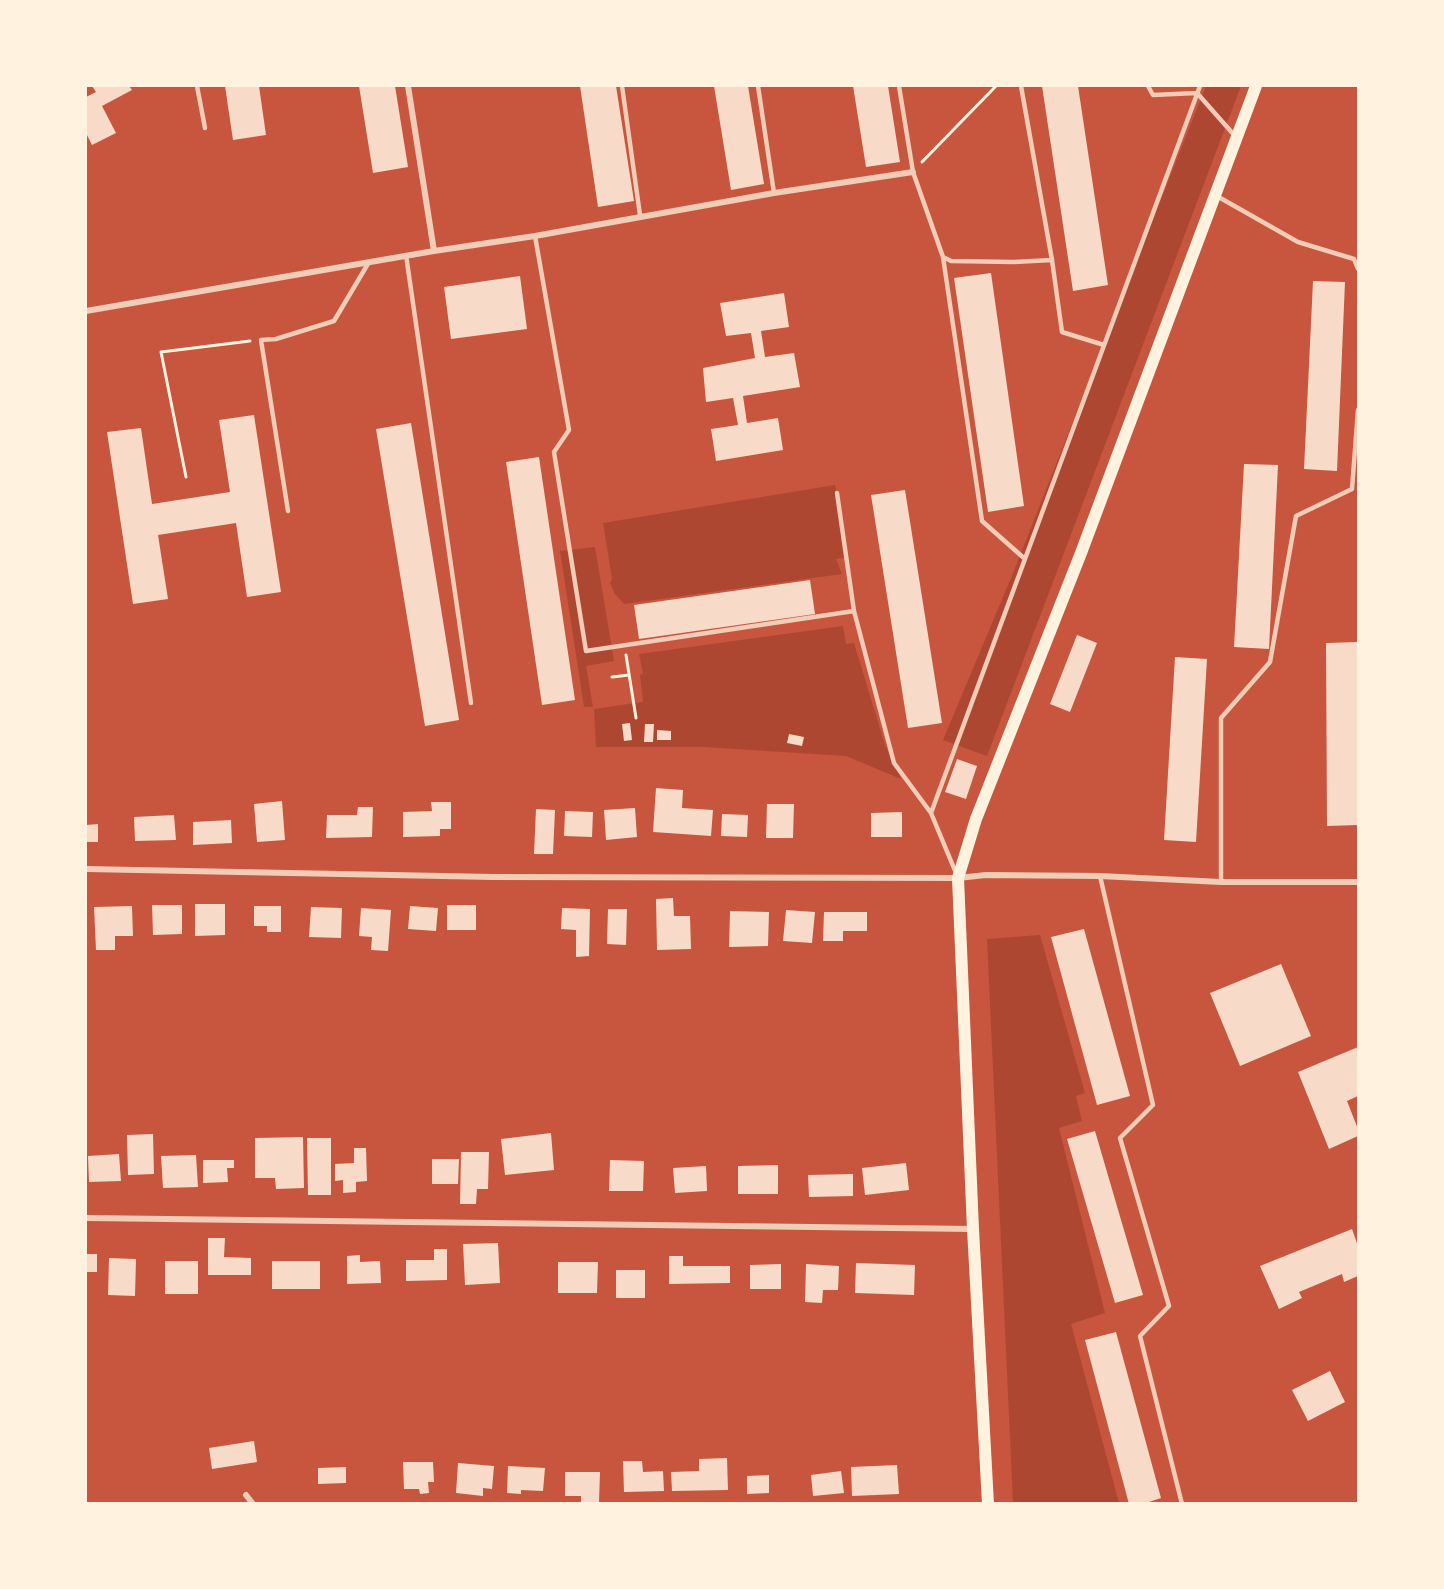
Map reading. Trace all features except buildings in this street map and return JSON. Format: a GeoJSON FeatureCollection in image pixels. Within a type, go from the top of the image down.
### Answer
{"type":"FeatureCollection","features":[{"type":"Feature","properties":{"kind":"main road"},"geometry":{"type":"LineString","coordinates":[[988,1503],[973,1229],[958,879],[976,819],[1081,553],[1256,86]]}},
{"type":"Feature","properties":{"kind":"street"},"geometry":{"type":"LineString","coordinates":[[408,86],[434,250]]}},
{"type":"Feature","properties":{"kind":"street"},"geometry":{"type":"LineString","coordinates":[[86,311],[434,250],[535,236],[640,215],[913,172]]}},
{"type":"Feature","properties":{"kind":"street"},"geometry":{"type":"LineString","coordinates":[[86,868],[494,877],[958,879],[986,875],[1100,876],[1221,882],[1359,882]]}},
{"type":"Feature","properties":{"kind":"street"},"geometry":{"type":"LineString","coordinates":[[86,1218],[973,1229]]}},
{"type":"Feature","properties":{"kind":"street"},"geometry":{"type":"LineString","coordinates":[[246,1495],[253,1503]]}},
{"type":"Feature","properties":{"kind":"lane"},"geometry":{"type":"LineString","coordinates":[[197,86],[205,128]]}},
{"type":"Feature","properties":{"kind":"lane"},"geometry":{"type":"LineString","coordinates":[[622,86],[640,215]]}},
{"type":"Feature","properties":{"kind":"lane"},"geometry":{"type":"LineString","coordinates":[[758,86],[774,193]]}},
{"type":"Feature","properties":{"kind":"lane"},"geometry":{"type":"LineString","coordinates":[[899,86],[913,172],[943,257],[982,521],[1025,559]]}},
{"type":"Feature","properties":{"kind":"lane"},"geometry":{"type":"LineString","coordinates":[[1021,86],[1052,260],[1062,332],[1104,345]]}},
{"type":"Feature","properties":{"kind":"lane"},"geometry":{"type":"LineString","coordinates":[[1148,86],[1153,95],[1197,93]]}},
{"type":"Feature","properties":{"kind":"lane"},"geometry":{"type":"LineString","coordinates":[[931,813],[1200,86]]}},
{"type":"Feature","properties":{"kind":"lane"},"geometry":{"type":"LineString","coordinates":[[1197,93],[1237,138]]}},
{"type":"Feature","properties":{"kind":"lane"},"geometry":{"type":"LineString","coordinates":[[1215,195],[1298,242],[1354,259],[1359,269]]}},
{"type":"Feature","properties":{"kind":"lane"},"geometry":{"type":"LineString","coordinates":[[535,236],[569,430],[554,452],[586,651],[854,611]]}},
{"type":"Feature","properties":{"kind":"lane"},"geometry":{"type":"LineString","coordinates":[[406,255],[471,703]]}},
{"type":"Feature","properties":{"kind":"lane"},"geometry":{"type":"LineString","coordinates":[[943,257],[951,261],[1052,260]]}},
{"type":"Feature","properties":{"kind":"lane"},"geometry":{"type":"LineString","coordinates":[[288,511],[261,340],[276,339],[334,321],[369,262]]}},
{"type":"Feature","properties":{"kind":"lane"},"geometry":{"type":"LineString","coordinates":[[1221,882],[1221,718],[1270,662],[1296,516],[1352,489],[1359,410]]}},
{"type":"Feature","properties":{"kind":"lane"},"geometry":{"type":"LineString","coordinates":[[837,493],[854,611],[894,763],[931,813],[958,879]]}},
{"type":"Feature","properties":{"kind":"lane"},"geometry":{"type":"LineString","coordinates":[[1100,876],[1153,1105],[1120,1138],[1169,1306],[1140,1336],[1182,1503]]}},
{"type":"Feature","properties":{"kind":"path"},"geometry":{"type":"LineString","coordinates":[[913,172],[996,86]]}},
{"type":"Feature","properties":{"kind":"path"},"geometry":{"type":"LineString","coordinates":[[186,477],[161,352],[261,340]]}},
{"type":"Feature","properties":{"kind":"path"},"geometry":{"type":"LineString","coordinates":[[625,645],[636,718]]}},
{"type":"Feature","properties":{"kind":"path"},"geometry":{"type":"LineString","coordinates":[[612,677],[629,675]]}},
{"type":"Feature","properties":{"kind":"shaded area"},"geometry":{"type":"Polygon","coordinates":[[[1206,86],[1241,86],[987,756],[943,740],[1011,578],[1206,86]]]}},
{"type":"Feature","properties":{"kind":"shaded area"},"geometry":{"type":"Polygon","coordinates":[[[835,485],[847,557],[836,559],[842,574],[624,604],[615,594],[610,583],[612,579],[603,523],[835,485]]]}},
{"type":"Feature","properties":{"kind":"shaded area"},"geometry":{"type":"Polygon","coordinates":[[[595,547],[614,661],[586,666],[593,707],[584,707],[560,551],[595,547]]]}},
{"type":"Feature","properties":{"kind":"shaded area"},"geometry":{"type":"Polygon","coordinates":[[[843,626],[846,644],[854,643],[885,745],[901,779],[846,756],[704,747],[596,747],[594,709],[643,702],[640,675],[643,674],[639,654],[843,626]]]}},
{"type":"Feature","properties":{"kind":"shaded area"},"geometry":{"type":"Polygon","coordinates":[[[1040,935],[1085,1093],[1076,1096],[1082,1121],[1059,1128],[1105,1313],[1071,1324],[1119,1503],[1013,1503],[987,939],[1040,935]]]}}]}
